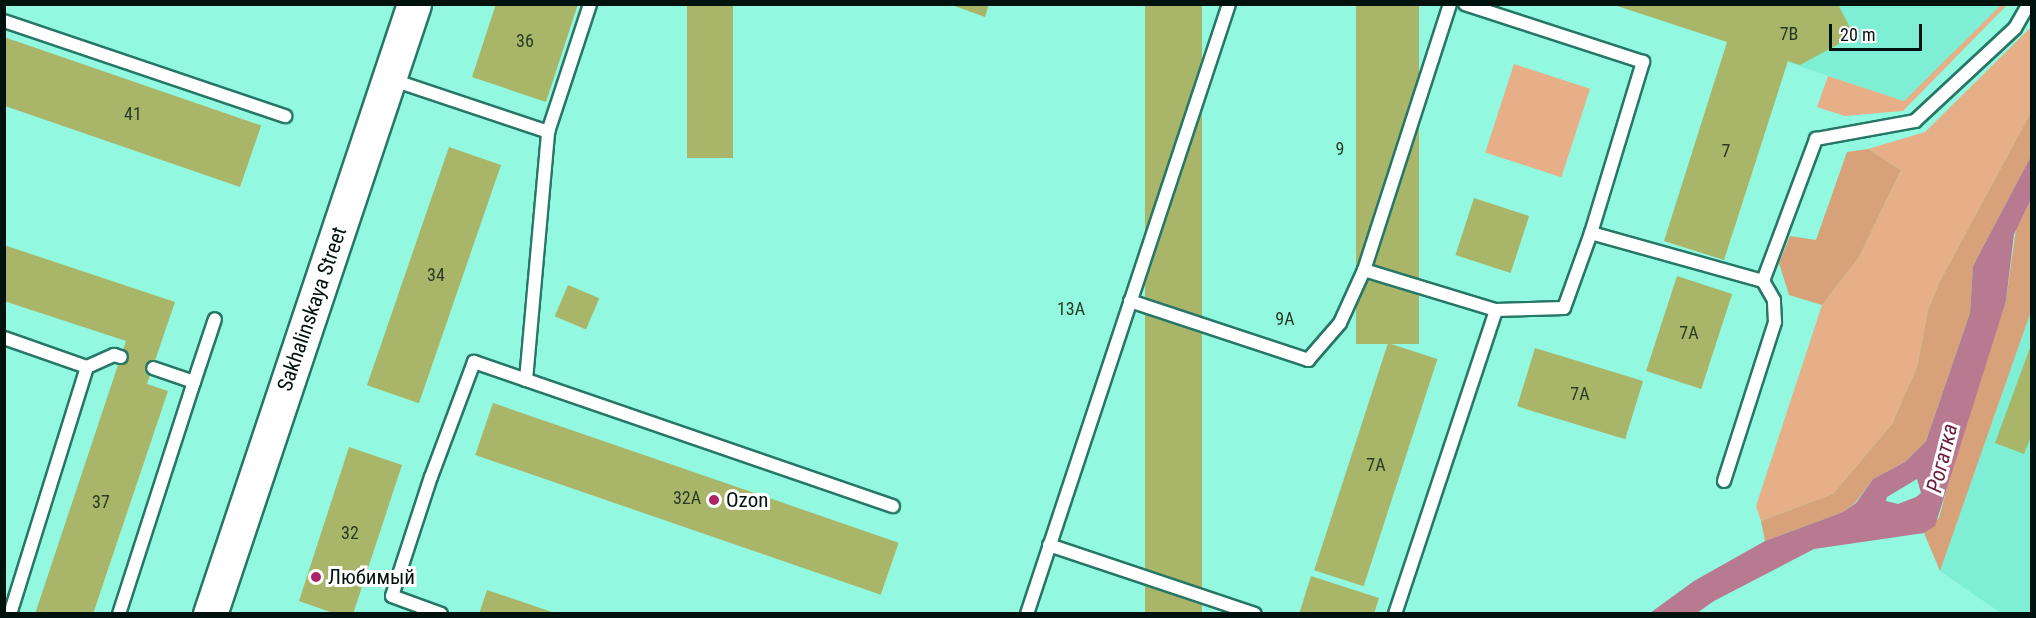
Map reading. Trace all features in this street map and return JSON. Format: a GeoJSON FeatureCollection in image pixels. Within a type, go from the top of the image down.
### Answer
{"type":"FeatureCollection","features":[{"type":"Feature","properties":{"kind":"main road","name":"Sakhalinskaya Street"},"geometry":{"type":"LineString","coordinates":[[210,614],[414,4]]}},
{"type":"Feature","properties":{"kind":"lane"},"geometry":{"type":"LineString","coordinates":[[526,380],[548,132],[590,4]]}},
{"type":"Feature","properties":{"kind":"lane"},"geometry":{"type":"LineString","coordinates":[[1027,614],[1229,4]]}},
{"type":"Feature","properties":{"kind":"lane"},"geometry":{"type":"LineString","coordinates":[[1131,301],[1308,360],[1340,323],[1364,270],[1450,4]]}},
{"type":"Feature","properties":{"kind":"lane"},"geometry":{"type":"LineString","coordinates":[[1364,270],[1496,310],[1564,308],[1591,233],[1643,62],[1465,4]]}},
{"type":"Feature","properties":{"kind":"lane"},"geometry":{"type":"LineString","coordinates":[[1763,281],[1816,140],[1915,121],[2015,28],[2029,4]]}},
{"type":"Feature","properties":{"kind":"lane"},"geometry":{"type":"LineString","coordinates":[[4,21],[285,116]]}},
{"type":"Feature","properties":{"kind":"lane"},"geometry":{"type":"LineString","coordinates":[[389,79],[548,132]]}},
{"type":"Feature","properties":{"kind":"lane"},"geometry":{"type":"LineString","coordinates":[[1591,233],[1763,281],[1774,300],[1775,322],[1724,481]]}},
{"type":"Feature","properties":{"kind":"lane"},"geometry":{"type":"LineString","coordinates":[[1395,614],[1496,310]]}},
{"type":"Feature","properties":{"kind":"lane"},"geometry":{"type":"LineString","coordinates":[[119,614],[215,319]]}},
{"type":"Feature","properties":{"kind":"lane"},"geometry":{"type":"LineString","coordinates":[[4,338],[87,367],[114,355],[121,357]]}},
{"type":"Feature","properties":{"kind":"lane"},"geometry":{"type":"LineString","coordinates":[[441,614],[392,596],[431,477],[474,362],[893,506]]}},
{"type":"Feature","properties":{"kind":"lane"},"geometry":{"type":"LineString","coordinates":[[10,614],[87,367]]}},
{"type":"Feature","properties":{"kind":"lane"},"geometry":{"type":"LineString","coordinates":[[153,368],[194,382]]}},
{"type":"Feature","properties":{"kind":"lane"},"geometry":{"type":"LineString","coordinates":[[1050,545],[1255,614]]}},
{"type":"Feature","properties":{"kind":"shaded area"},"geometry":{"type":"Polygon","coordinates":[[[1739,5],[2001,5],[1904,101],[1727,42],[1739,5]]]}},
{"type":"Feature","properties":{"kind":"shaded area"},"geometry":{"type":"Polygon","coordinates":[[[2001,5],[2007,5],[1903,111],[1845,116],[1817,107],[1828,76],[1904,101],[2001,5]]]}},
{"type":"Feature","properties":{"kind":"shaded area"},"geometry":{"type":"Polygon","coordinates":[[[2031,27],[2031,112],[1939,283],[1928,310],[1917,367],[1892,424],[1833,494],[1761,521],[1756,506],[1822,305],[1859,257],[1901,170],[1868,149],[1925,132],[2031,27]]]}},
{"type":"Feature","properties":{"kind":"shaded area"},"geometry":{"type":"Polygon","coordinates":[[[1514,64],[1590,89],[1561,177],[1485,152],[1514,64]]]}},
{"type":"Feature","properties":{"kind":"shaded area"},"geometry":{"type":"Polygon","coordinates":[[[2031,112],[2031,156],[1973,266],[1970,313],[1926,441],[1905,462],[1873,479],[1855,503],[1843,512],[1765,541],[1761,521],[1833,494],[1892,424],[1917,367],[1928,310],[1939,283],[2031,112]]]}},
{"type":"Feature","properties":{"kind":"shaded area"},"geometry":{"type":"Polygon","coordinates":[[[1868,149],[1901,170],[1859,257],[1822,305],[1789,295],[1779,263],[1790,236],[1816,240],[1847,152],[1868,149]]]}},
{"type":"Feature","properties":{"kind":"shaded area"},"geometry":{"type":"Polygon","coordinates":[[[2031,199],[2031,311],[1940,571],[1924,533],[1939,518],[1962,432],[2006,301],[2016,228],[2031,199]]]}},
{"type":"Feature","properties":{"kind":"shaded area"},"geometry":{"type":"Polygon","coordinates":[[[2031,311],[2031,613],[2001,613],[1940,571],[2031,311]]]}},
{"type":"Feature","properties":{"kind":"water","name":"Рогатка"},"geometry":{"type":"Polygon","coordinates":[[[2031,156],[2031,199],[2014,234],[2006,301],[1935,526],[1924,533],[1814,549],[1714,601],[1697,613],[1650,613],[1694,581],[1765,541],[1843,512],[1856,503],[1873,479],[1905,462],[1926,441],[1970,313],[1973,266],[2031,156]],[[1917,479],[1887,497],[1886,501],[1898,504],[1921,493],[1917,479]]]}},
{"type":"Feature","properties":{"kind":"building"},"geometry":{"type":"Polygon","coordinates":[[[496,4],[578,4],[546,102],[472,77],[496,4]]]}},
{"type":"Feature","properties":{"kind":"building"},"geometry":{"type":"Polygon","coordinates":[[[687,4],[733,4],[733,158],[687,158],[687,4]]]}},
{"type":"Feature","properties":{"kind":"building"},"geometry":{"type":"Polygon","coordinates":[[[949,4],[989,4],[985,17],[949,4]]]}},
{"type":"Feature","properties":{"kind":"building"},"geometry":{"type":"Polygon","coordinates":[[[1145,4],[1202,4],[1202,614],[1145,614],[1145,4]]]}},
{"type":"Feature","properties":{"kind":"building"},"geometry":{"type":"Polygon","coordinates":[[[1356,4],[1419,4],[1419,344],[1356,344],[1356,4]]]}},
{"type":"Feature","properties":{"kind":"building"},"geometry":{"type":"Polygon","coordinates":[[[1611,4],[1838,4],[1850,28],[1846,40],[1800,65],[1788,61],[1724,260],[1664,241],[1727,42],[1611,4]]]}},
{"type":"Feature","properties":{"kind":"building"},"geometry":{"type":"Polygon","coordinates":[[[4,37],[261,126],[240,187],[4,106],[4,37]]]}},
{"type":"Feature","properties":{"kind":"building"},"geometry":{"type":"Polygon","coordinates":[[[449,147],[501,165],[419,403],[367,385],[449,147]]]}},
{"type":"Feature","properties":{"kind":"building"},"geometry":{"type":"Polygon","coordinates":[[[1474,198],[1529,216],[1511,273],[1455,255],[1474,198]]]}},
{"type":"Feature","properties":{"kind":"building"},"geometry":{"type":"Polygon","coordinates":[[[4,245],[175,302],[147,384],[168,391],[93,614],[35,614],[126,341],[4,301],[4,245]]]}},
{"type":"Feature","properties":{"kind":"building"},"geometry":{"type":"Polygon","coordinates":[[[1677,276],[1732,294],[1701,389],[1646,371],[1677,276]]]}},
{"type":"Feature","properties":{"kind":"building"},"geometry":{"type":"Polygon","coordinates":[[[568,285],[599,298],[586,330],[555,316],[568,285]]]}},
{"type":"Feature","properties":{"kind":"building"},"geometry":{"type":"Polygon","coordinates":[[[1388,343],[1437,359],[1364,586],[1314,570],[1388,343]]]}},
{"type":"Feature","properties":{"kind":"building"},"geometry":{"type":"Polygon","coordinates":[[[2031,345],[2032,434],[2024,454],[1995,443],[2031,345]]]}},
{"type":"Feature","properties":{"kind":"building"},"geometry":{"type":"Polygon","coordinates":[[[1535,348],[1643,381],[1625,439],[1517,406],[1535,348]]]}},
{"type":"Feature","properties":{"kind":"building"},"geometry":{"type":"Polygon","coordinates":[[[493,403],[899,543],[881,595],[475,455],[493,403]]]}},
{"type":"Feature","properties":{"kind":"building"},"geometry":{"type":"Polygon","coordinates":[[[349,447],[402,465],[353,614],[336,614],[299,601],[349,447]]]}},
{"type":"Feature","properties":{"kind":"building"},"geometry":{"type":"Polygon","coordinates":[[[1311,576],[1379,598],[1374,614],[1299,614],[1311,576]]]}},
{"type":"Feature","properties":{"kind":"building"},"geometry":{"type":"Polygon","coordinates":[[[487,590],[555,613],[555,614],[479,614],[487,590]]]}},
{"type":"Feature","properties":{"kind":"place","name":"Ozon"},"geometry":{"type":"Point","coordinates":[714,500]}},
{"type":"Feature","properties":{"kind":"place","name":"Любимый"},"geometry":{"type":"Point","coordinates":[316,577]}}]}
